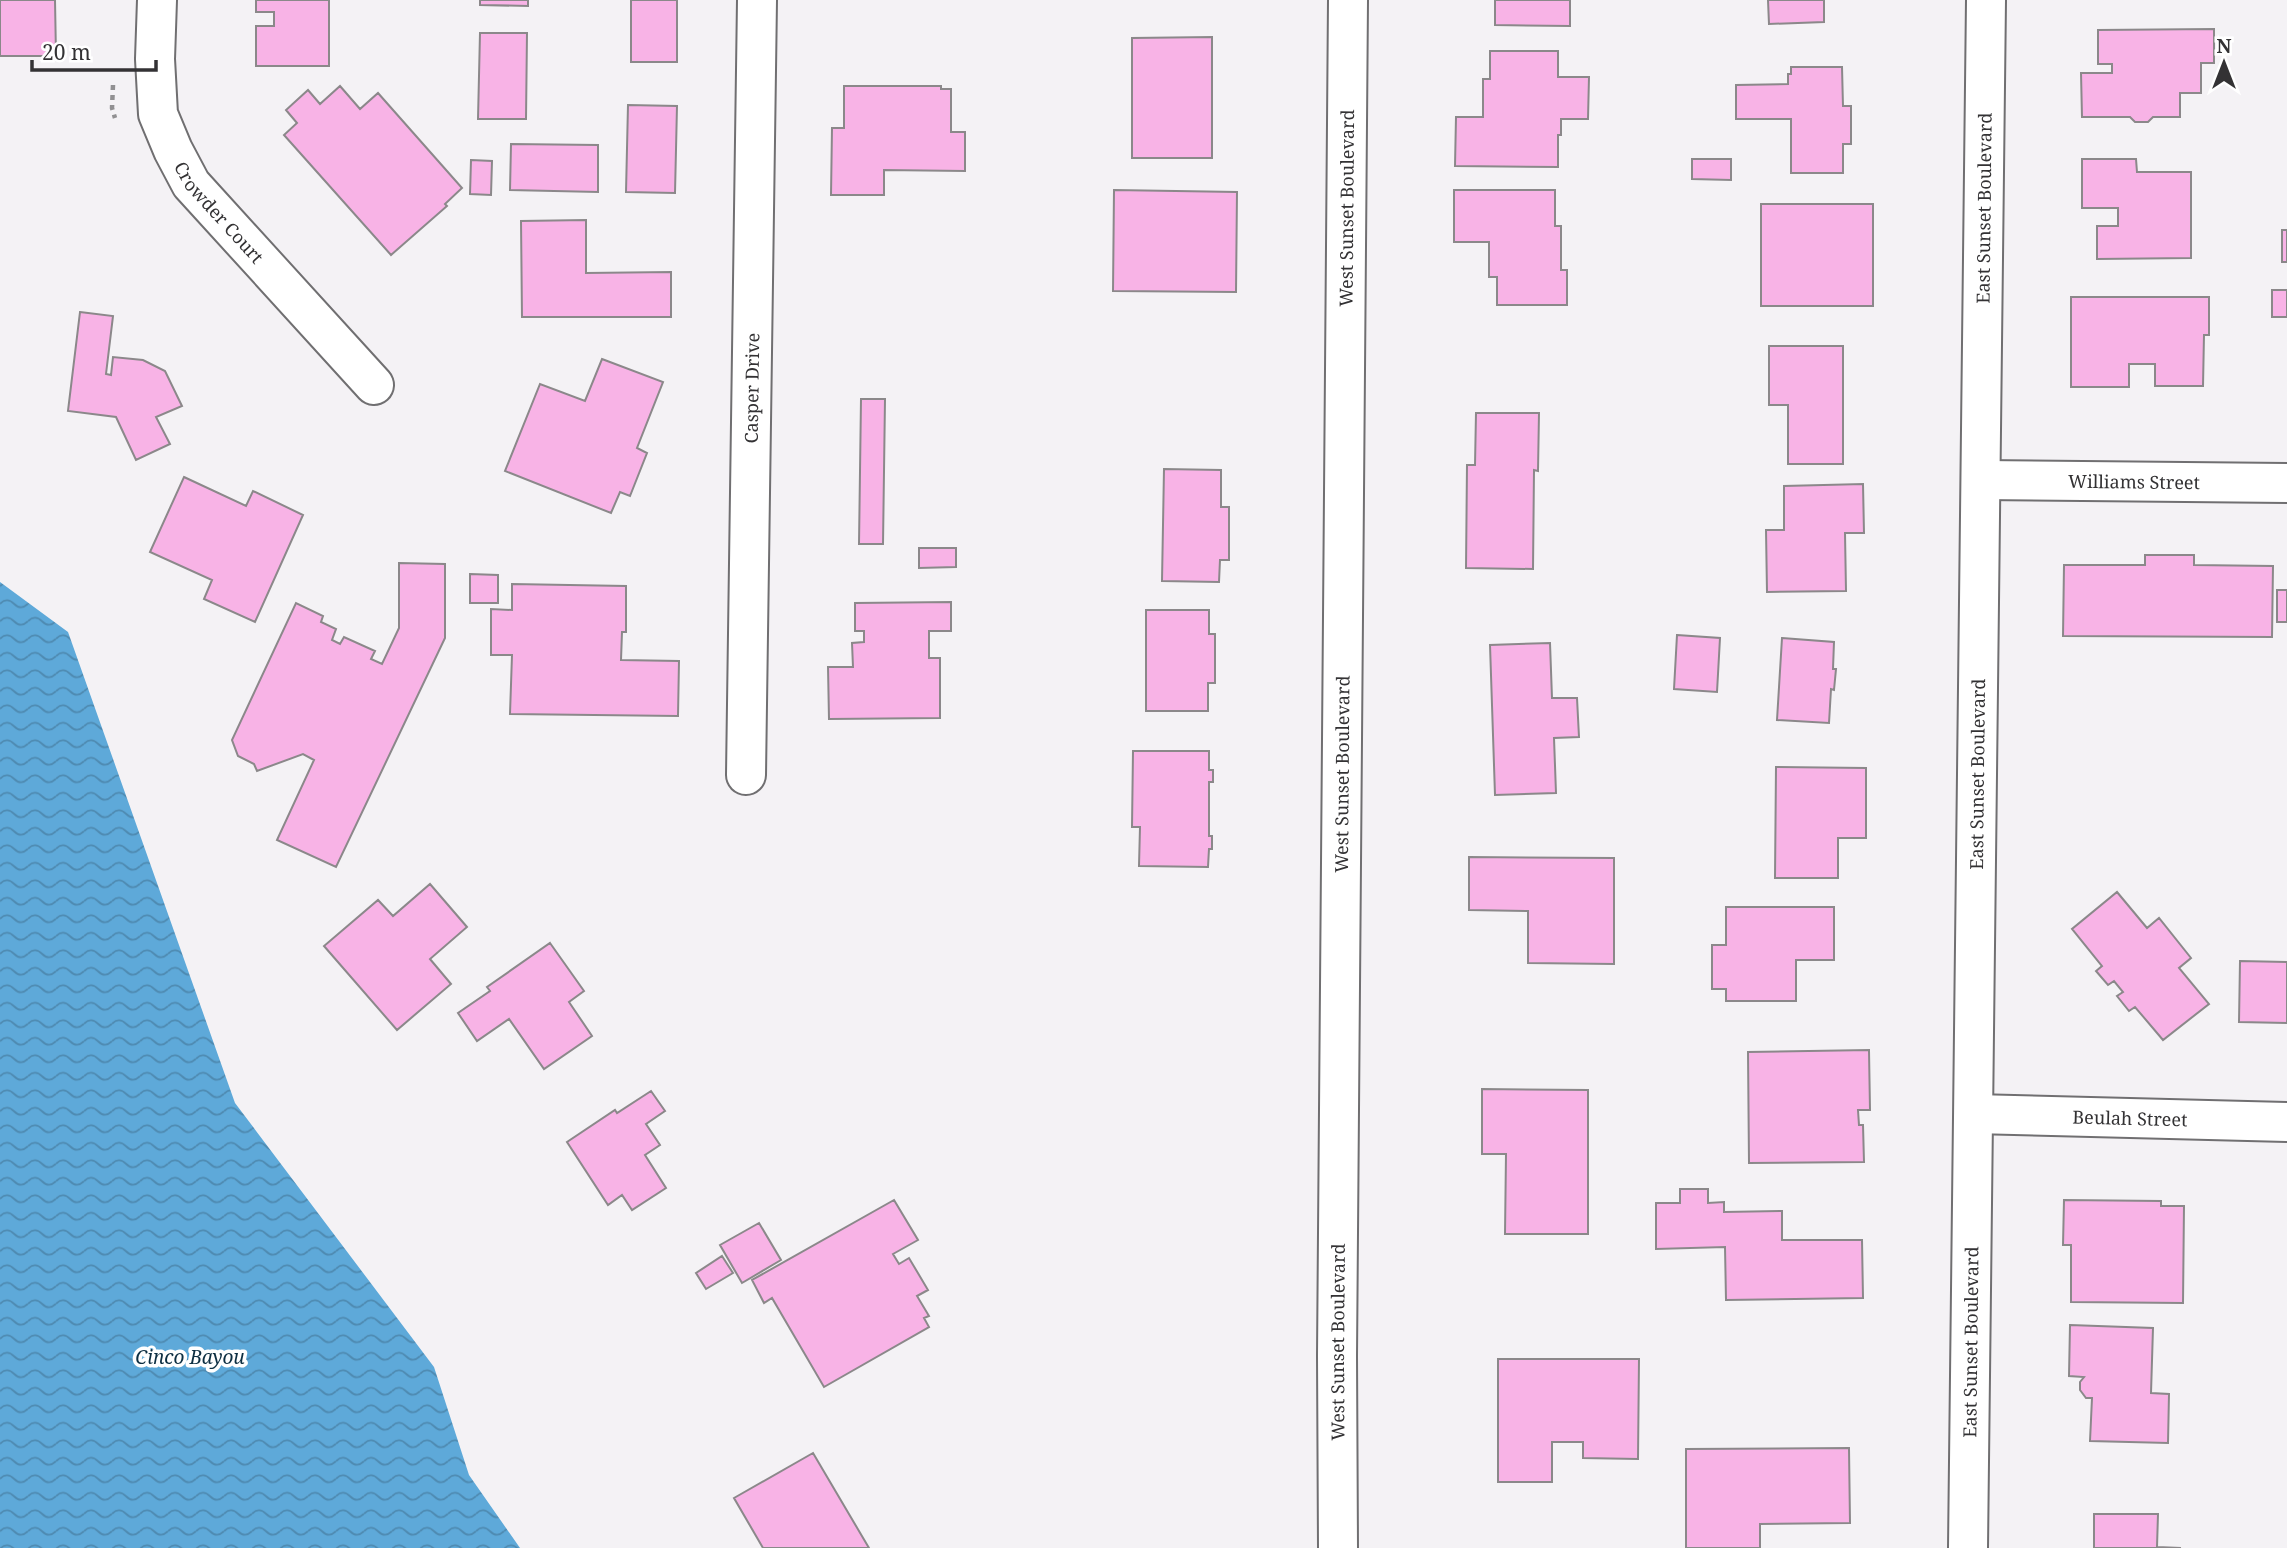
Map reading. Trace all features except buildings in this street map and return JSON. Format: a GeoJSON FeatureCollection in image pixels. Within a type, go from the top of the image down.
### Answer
{"type":"FeatureCollection","features":[{"type":"Feature","properties":{"kind":"street","name":"Crowder Court"},"geometry":{"type":"LineString","coordinates":[[157,0],[155,59],[158,114],[191,184],[374,385]]}},
{"type":"Feature","properties":{"kind":"street","name":"Casper Drive"},"geometry":{"type":"LineString","coordinates":[[746,775],[757,0]]}},
{"type":"Feature","properties":{"kind":"street","name":"West Sunset Boulevard"},"geometry":{"type":"LineString","coordinates":[[1338,1548],[1337,1356],[1348,0]]}},
{"type":"Feature","properties":{"kind":"street","name":"East Sunset Boulevard"},"geometry":{"type":"LineString","coordinates":[[1968,1548],[1986,0]]}},
{"type":"Feature","properties":{"kind":"street","name":"Williams Street"},"geometry":{"type":"LineString","coordinates":[[1982,480],[2287,483]]}},
{"type":"Feature","properties":{"kind":"street","name":"Beulah Street"},"geometry":{"type":"LineString","coordinates":[[1974,1114],[2287,1122]]}},
{"type":"Feature","properties":{"kind":"water","name":"Cinco Bayou"},"geometry":{"type":"Polygon","coordinates":[[[0,582],[68,632],[235,1103],[434,1367],[469,1475],[520,1548],[0,1548],[0,582]]]}}]}
